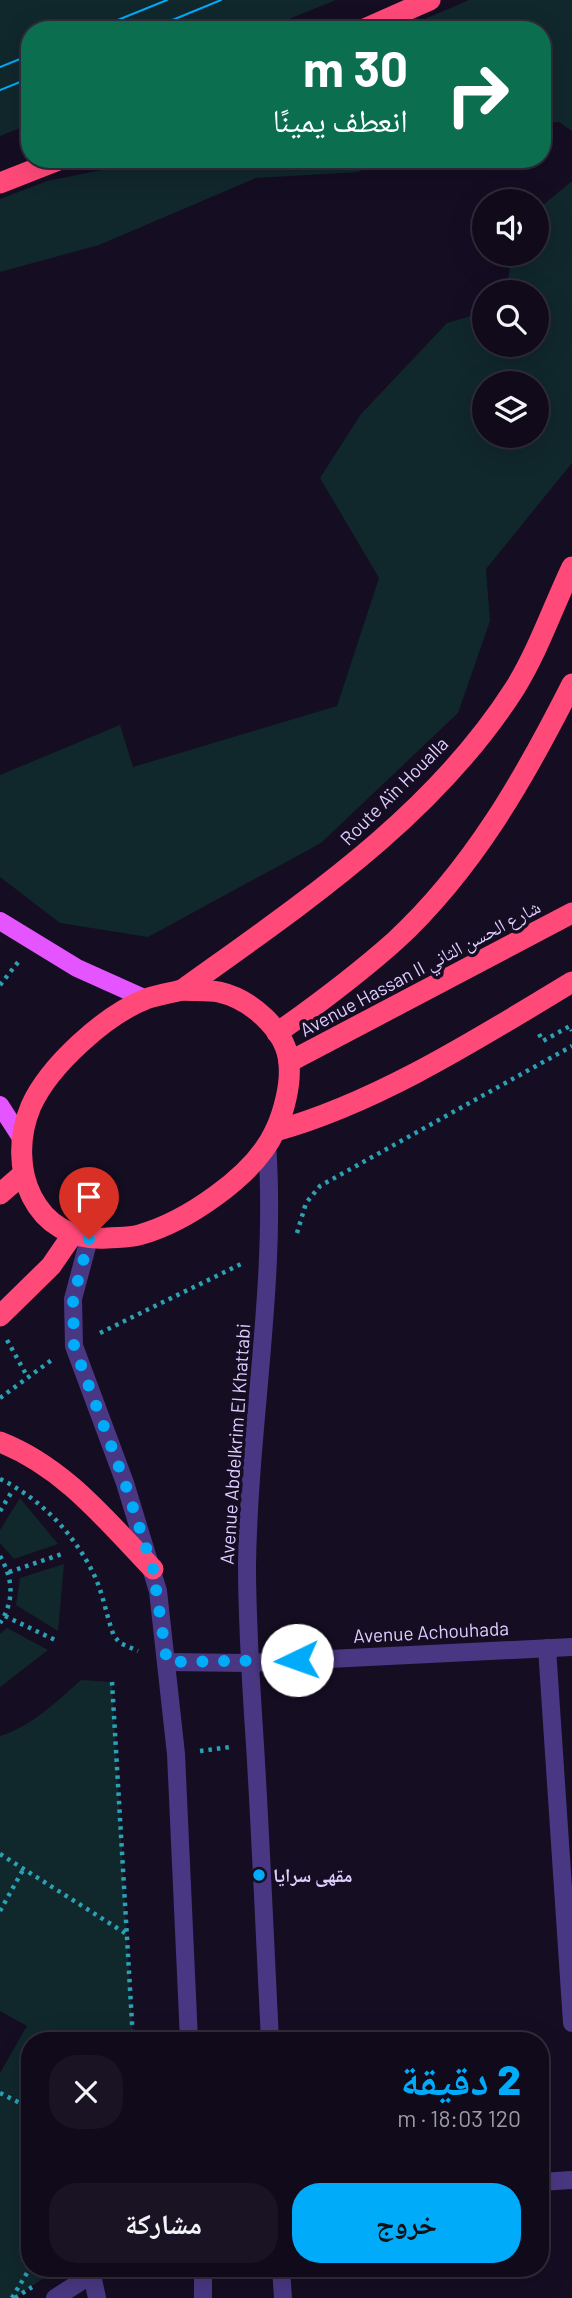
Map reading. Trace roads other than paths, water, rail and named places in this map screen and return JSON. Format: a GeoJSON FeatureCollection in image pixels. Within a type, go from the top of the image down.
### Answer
{"type":"FeatureCollection","features":[{"type":"Feature","properties":{"kind":"highway"},"geometry":{"type":"LineString","coordinates":[[382,21],[430,0]]}},
{"type":"Feature","properties":{"kind":"highway"},"geometry":{"type":"LineString","coordinates":[[0,183],[38,168]]}},
{"type":"Feature","properties":{"kind":"highway","name":"Route Aïn Houalla"},"geometry":{"type":"LineString","coordinates":[[182,990],[370,850],[439,783],[516,687],[572,568]]}},
{"type":"Feature","properties":{"kind":"highway"},"geometry":{"type":"LineString","coordinates":[[277,1033],[345,984],[397,939],[467,860],[522,781],[572,684]]}},
{"type":"Feature","properties":{"kind":"highway","name":"Avenue Hassan II شارع الحسن الثاني"},"geometry":{"type":"LineString","coordinates":[[289,1062],[572,913]]}},
{"type":"Feature","properties":{"kind":"highway"},"geometry":{"type":"LineString","coordinates":[[271,1137],[368,1097],[572,982]]}},
{"type":"Feature","properties":{"kind":"highway"},"geometry":{"type":"LineString","coordinates":[[182,990],[220,992],[243,1002],[254,1007],[277,1033],[289,1062],[285,1098],[271,1137],[240,1176],[172,1222],[137,1236],[81,1237],[49,1222],[32,1198],[23,1174],[23,1141],[31,1106],[57,1067],[94,1032],[146,999],[182,990]]}},
{"type":"Feature","properties":{"kind":"highway"},"geometry":{"type":"LineString","coordinates":[[0,1194],[23,1174]]}},
{"type":"Feature","properties":{"kind":"highway"},"geometry":{"type":"LineString","coordinates":[[3,1326],[51,1266],[81,1237]]}},
{"type":"Feature","properties":{"kind":"highway"},"geometry":{"type":"LineString","coordinates":[[0,1442],[50,1468],[79,1493],[153,1569]]}},
{"type":"Feature","properties":{"kind":"main road"},"geometry":{"type":"LineString","coordinates":[[0,921],[78,968],[146,999]]}},
{"type":"Feature","properties":{"kind":"main road"},"geometry":{"type":"LineString","coordinates":[[0,1105],[23,1141]]}},
{"type":"Feature","properties":{"kind":"street","name":"Avenue Abdelkrim El Khattabi"},"geometry":{"type":"LineString","coordinates":[[270,2032],[255,1743],[247,1662],[250,1486],[265,1321],[271,1137]]}},
{"type":"Feature","properties":{"kind":"street"},"geometry":{"type":"LineString","coordinates":[[81,1237],[73,1299],[74,1346],[125,1483],[153,1569],[167,1662],[176,1754],[189,2032]]}},
{"type":"Feature","properties":{"kind":"street","name":"Avenue Achouhada"},"geometry":{"type":"LineString","coordinates":[[167,1662],[247,1662],[572,1647]]}},
{"type":"Feature","properties":{"kind":"street"},"geometry":{"type":"LineString","coordinates":[[547,1648],[570,1928],[572,2023]]}},
{"type":"Feature","properties":{"kind":"street"},"geometry":{"type":"LineString","coordinates":[[549,2181],[572,2180]]}},
{"type":"Feature","properties":{"kind":"street"},"geometry":{"type":"LineString","coordinates":[[55,2298],[88,2277]]}},
{"type":"Feature","properties":{"kind":"street"},"geometry":{"type":"LineString","coordinates":[[97,2277],[97,2298]]}},
{"type":"Feature","properties":{"kind":"street"},"geometry":{"type":"LineString","coordinates":[[202,2277],[203,2298]]}},
{"type":"Feature","properties":{"kind":"street"},"geometry":{"type":"LineString","coordinates":[[281,2277],[282,2298]]}},
{"type":"Feature","properties":{"kind":"tram line"},"geometry":{"type":"LineString","coordinates":[[115,21],[167,0]]}},
{"type":"Feature","properties":{"kind":"tram line"},"geometry":{"type":"LineString","coordinates":[[170,21],[221,0]]}},
{"type":"Feature","properties":{"kind":"tram line"},"geometry":{"type":"LineString","coordinates":[[0,67],[21,59]]}},
{"type":"Feature","properties":{"kind":"tram line"},"geometry":{"type":"LineString","coordinates":[[0,90],[21,82]]}},
{"type":"Feature","properties":{"kind":"place","name":"مقهى سرايا"},"geometry":{"type":"Point","coordinates":[259,1875]}}]}
